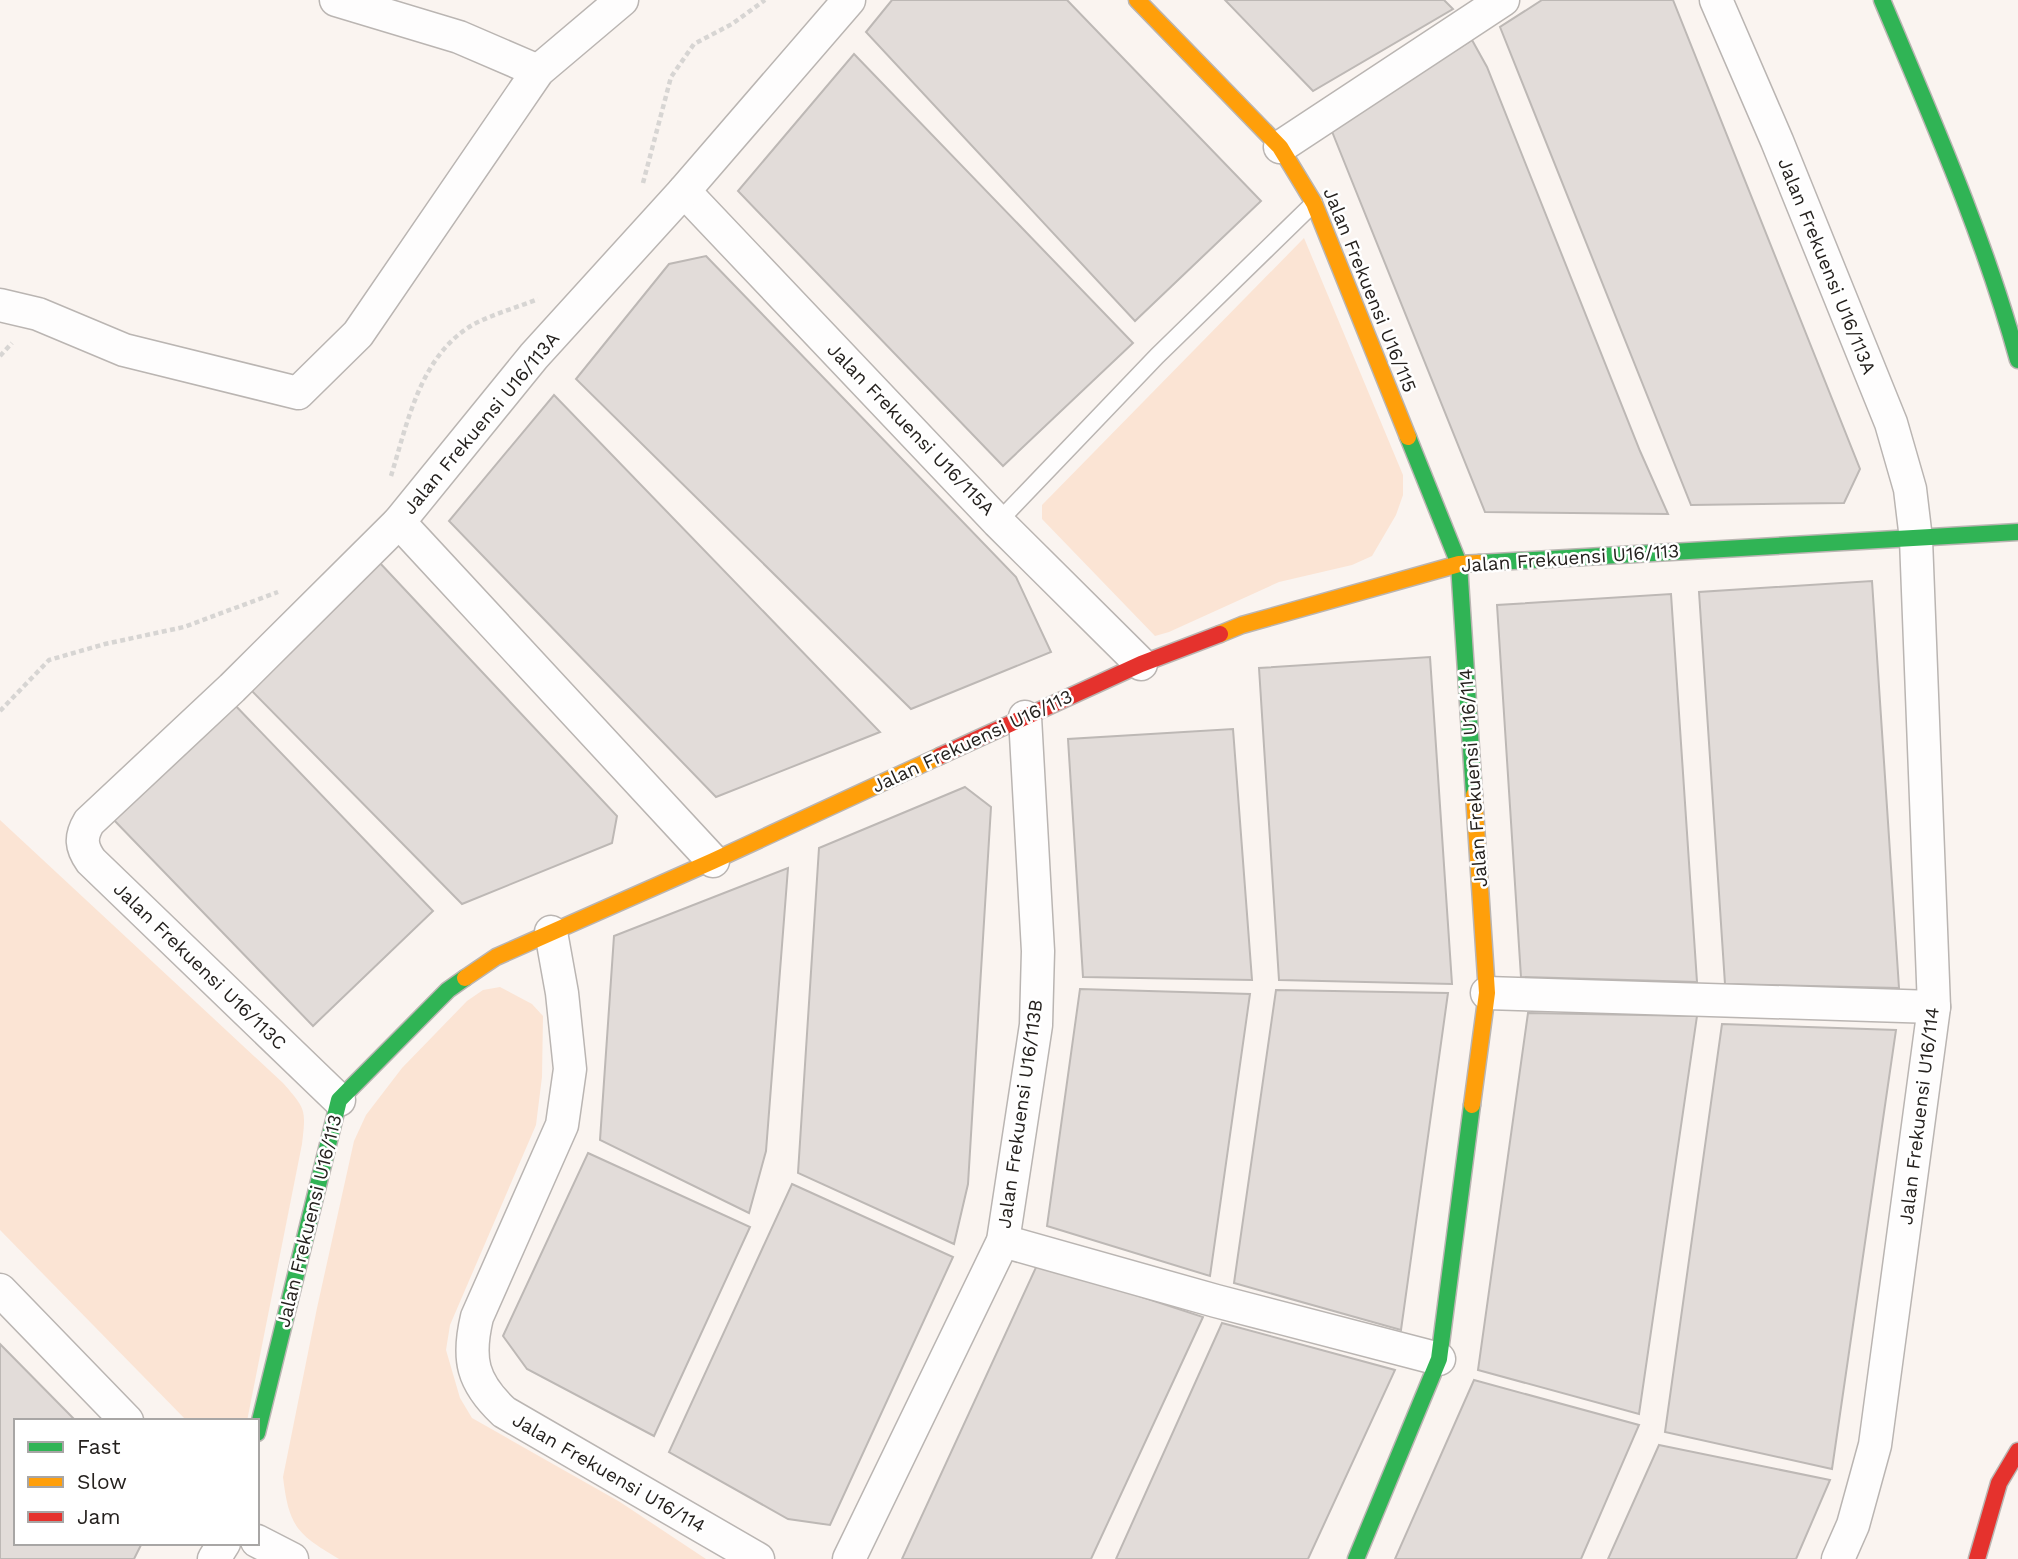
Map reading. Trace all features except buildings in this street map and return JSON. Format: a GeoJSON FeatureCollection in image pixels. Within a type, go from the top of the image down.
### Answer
{"type":"FeatureCollection","features":[{"type":"Feature","properties":{"kind":"street"},"geometry":{"type":"LineString","coordinates":[[336,0],[459,37],[538,71]]}},
{"type":"Feature","properties":{"kind":"street"},"geometry":{"type":"LineString","coordinates":[[0,305],[38,314],[124,350],[298,393],[358,334],[538,71],[622,0]]}},
{"type":"Feature","properties":{"kind":"street","name":"Jalan Frekuensi U16/113A"},"geometry":{"type":"LineString","coordinates":[[89,822],[232,688],[399,522],[534,356],[684,191],[849,0]]}},
{"type":"Feature","properties":{"kind":"street","name":"Jalan Frekuensi U16/115"},"geometry":{"type":"LineString","coordinates":[[1137,0],[1280,147],[1314,203],[1459,564]]}},
{"type":"Feature","properties":{"kind":"street"},"geometry":{"type":"LineString","coordinates":[[1280,147],[1503,0]]}},
{"type":"Feature","properties":{"kind":"street","name":"Jalan Frekuensi U16/113A"},"geometry":{"type":"LineString","coordinates":[[1716,0],[1777,141],[1891,423],[1910,489],[1916,539]]}},
{"type":"Feature","properties":{"kind":"street"},"geometry":{"type":"LineString","coordinates":[[1882,0],[2012,313],[2018,360]]}},
{"type":"Feature","properties":{"kind":"street","name":"Jalan Frekuensi U16/115A"},"geometry":{"type":"LineString","coordinates":[[684,191],[998,522],[1141,664]]}},
{"type":"Feature","properties":{"kind":"street"},"geometry":{"type":"LineString","coordinates":[[399,522],[713,861]]}},
{"type":"Feature","properties":{"kind":"street","name":"Jalan Frekuensi U16/113"},"geometry":{"type":"LineString","coordinates":[[259,1425],[339,1100],[447,990],[496,957],[713,861],[1141,664],[1242,625],[1459,564],[2018,532]]}},
{"type":"Feature","properties":{"kind":"street","name":"Jalan Frekuensi U16/114"},"geometry":{"type":"LineString","coordinates":[[1838,1559],[1853,1525],[1875,1445],[1934,1007],[1916,539]]}},
{"type":"Feature","properties":{"kind":"street","name":"Jalan Frekuensi U16/114"},"geometry":{"type":"LineString","coordinates":[[1356,1559],[1439,1359],[1487,993],[1459,564]]}},
{"type":"Feature","properties":{"kind":"street","name":"Jalan Frekuensi U16/113B"},"geometry":{"type":"LineString","coordinates":[[849,1559],[1003,1241],[1036,1025],[1038,951],[1025,718]]}},
{"type":"Feature","properties":{"kind":"street","name":"Jalan Frekuensi U16/113C"},"geometry":{"type":"LineString","coordinates":[[89,822],[82,841],[91,861],[339,1100]]}},
{"type":"Feature","properties":{"kind":"street","name":"Jalan Frekuensi U16/114"},"geometry":{"type":"LineString","coordinates":[[551,932],[562,993],[570,1069],[562,1125],[477,1317],[471,1343],[475,1371],[485,1394],[504,1412],[758,1559]]}},
{"type":"Feature","properties":{"kind":"street"},"geometry":{"type":"LineString","coordinates":[[1487,993],[1934,1007]]}},
{"type":"Feature","properties":{"kind":"street"},"geometry":{"type":"LineString","coordinates":[[1003,1241],[1216,1301],[1439,1359]]}},
{"type":"Feature","properties":{"kind":"street"},"geometry":{"type":"LineString","coordinates":[[0,1290],[125,1419]]}},
{"type":"Feature","properties":{"kind":"street"},"geometry":{"type":"LineString","coordinates":[[1977,1559],[1999,1483],[2018,1451]]}},
{"type":"Feature","properties":{"kind":"street"},"geometry":{"type":"LineString","coordinates":[[259,1542],[292,1559]]}},
{"type":"Feature","properties":{"kind":"lane"},"geometry":{"type":"LineString","coordinates":[[998,522],[1157,356],[1314,203]]}},
{"type":"Feature","properties":{"kind":"path"},"geometry":{"type":"LineString","coordinates":[[640,191],[671,77],[694,44],[732,24],[765,0]]}},
{"type":"Feature","properties":{"kind":"path"},"geometry":{"type":"LineString","coordinates":[[388,482],[419,388],[443,348],[476,323],[544,297]]}},
{"type":"Feature","properties":{"kind":"path"},"geometry":{"type":"LineString","coordinates":[[0,710],[50,660],[184,626],[280,591]]}},
{"type":"Feature","properties":{"kind":"shaded area"},"geometry":{"type":"Polygon","coordinates":[[[1304,238],[1403,475],[1403,495],[1396,515],[1372,556],[1352,565],[1279,582],[1155,636],[1042,519],[1042,505],[1304,238]]]}},
{"type":"Feature","properties":{"kind":"shaded area"},"geometry":{"type":"Polygon","coordinates":[[[0,820],[283,1083],[303,1110],[302,1144],[247,1419],[185,1419],[0,1230],[0,820]]]}},
{"type":"Feature","properties":{"kind":"shaded area"},"geometry":{"type":"Polygon","coordinates":[[[500,987],[532,1004],[543,1016],[542,1077],[536,1125],[450,1325],[446,1350],[460,1398],[472,1418],[620,1502],[706,1559],[339,1559],[304,1535],[288,1507],[283,1477],[354,1141],[366,1115],[402,1068],[467,1001],[483,990],[500,987]]]}},
{"type":"Feature","properties":{"kind":"traffic: fast"},"geometry":{"type":"LineString","coordinates":[[1882,0],[1973,223],[2018,360]]}},
{"type":"Feature","properties":{"kind":"traffic: fast"},"geometry":{"type":"LineString","coordinates":[[1408,437],[1459,564],[1474,795]]}},
{"type":"Feature","properties":{"kind":"traffic: fast"},"geometry":{"type":"LineString","coordinates":[[1479,563],[2018,532]]}},
{"type":"Feature","properties":{"kind":"traffic: fast"},"geometry":{"type":"LineString","coordinates":[[259,1425],[339,1100],[448,990],[465,978]]}},
{"type":"Feature","properties":{"kind":"traffic: fast"},"geometry":{"type":"LineString","coordinates":[[1356,1559],[1439,1359],[1472,1105]]}},
{"type":"Feature","properties":{"kind":"traffic: slow"},"geometry":{"type":"LineString","coordinates":[[1137,0],[1280,147],[1314,203],[1408,437]]}},
{"type":"Feature","properties":{"kind":"traffic: slow"},"geometry":{"type":"LineString","coordinates":[[1220,634],[1242,625],[1459,564],[1479,563]]}},
{"type":"Feature","properties":{"kind":"traffic: slow"},"geometry":{"type":"LineString","coordinates":[[465,978],[496,957],[940,756]]}},
{"type":"Feature","properties":{"kind":"traffic: slow"},"geometry":{"type":"LineString","coordinates":[[1472,1105],[1487,993],[1474,795]]}},
{"type":"Feature","properties":{"kind":"traffic: jam"},"geometry":{"type":"LineString","coordinates":[[940,756],[1141,664],[1220,634]]}},
{"type":"Feature","properties":{"kind":"traffic: jam"},"geometry":{"type":"LineString","coordinates":[[1977,1559],[1999,1483],[2018,1451]]}}]}
